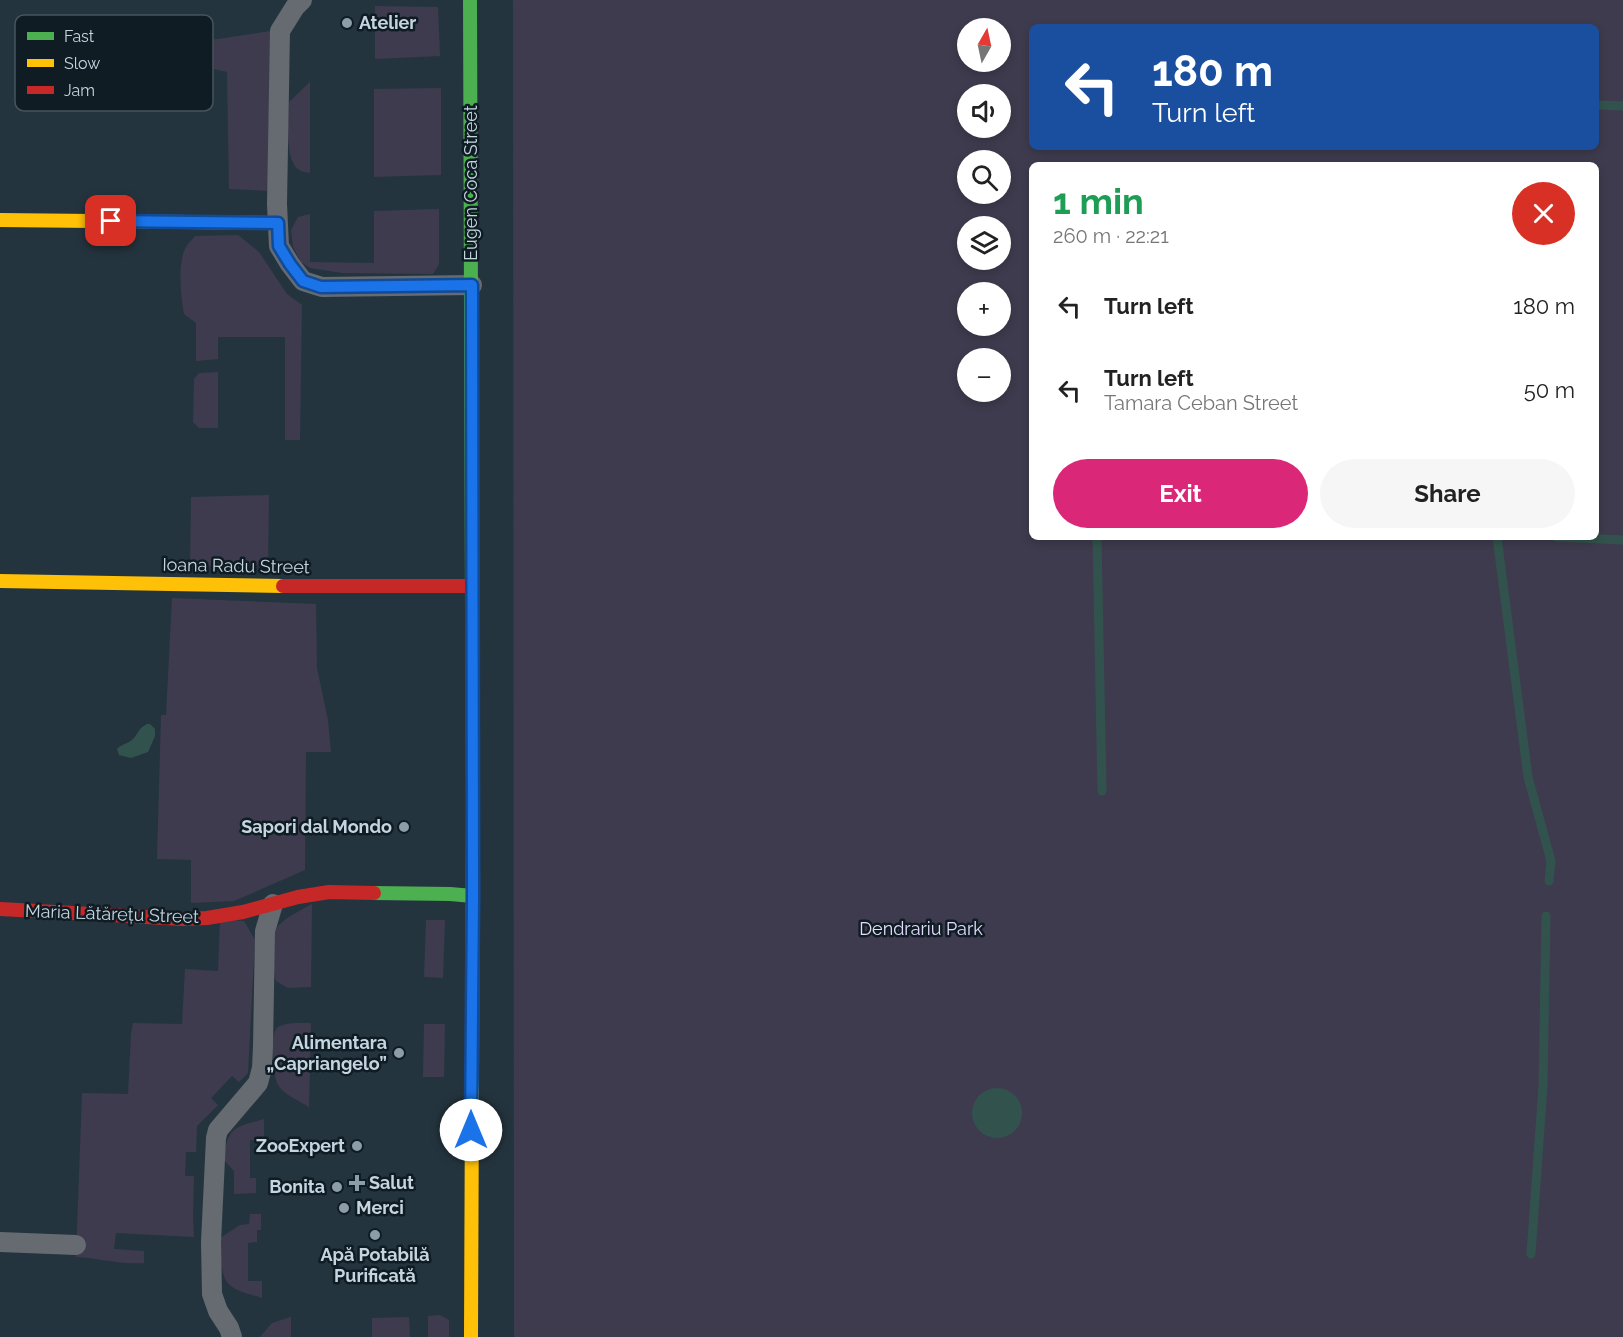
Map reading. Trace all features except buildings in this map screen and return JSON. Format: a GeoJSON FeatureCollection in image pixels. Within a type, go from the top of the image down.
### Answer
{"type":"FeatureCollection","features":[{"type":"Feature","properties":{"kind":"street","name":"Eugen Coca Street"},"geometry":{"type":"LineString","coordinates":[[470,0],[473,896],[471,1337]]}},
{"type":"Feature","properties":{"kind":"street"},"geometry":{"type":"LineString","coordinates":[[0,220],[278,223]]}},
{"type":"Feature","properties":{"kind":"street","name":"Ioana Radu Street"},"geometry":{"type":"LineString","coordinates":[[0,581],[471,586]]}},
{"type":"Feature","properties":{"kind":"street","name":"Maria Lătărețu Street"},"geometry":{"type":"LineString","coordinates":[[0,909],[183,919],[243,912],[298,897],[329,892],[473,896]]}},
{"type":"Feature","properties":{"kind":"lane"},"geometry":{"type":"LineString","coordinates":[[302,0],[280,31],[277,139],[279,246],[303,281],[321,287],[472,285]]}},
{"type":"Feature","properties":{"kind":"lane"},"geometry":{"type":"LineString","coordinates":[[232,1337],[212,1294],[211,1242],[216,1138],[218,1130],[258,1083],[260,1076],[263,1047],[265,931],[273,904]]}},
{"type":"Feature","properties":{"kind":"lane"},"geometry":{"type":"LineString","coordinates":[[0,1242],[76,1245]]}},
{"type":"Feature","properties":{"kind":"green space","name":"Dendrariu Park"},"geometry":{"type":"Polygon","coordinates":[[[513,0],[1623,0],[1623,1337],[514,1337],[513,0]]]}},
{"type":"Feature","properties":{"kind":"green space"},"geometry":{"type":"Polygon","coordinates":[[[375,6],[438,7],[440,56],[375,59],[375,6]]]}},
{"type":"Feature","properties":{"kind":"green space"},"geometry":{"type":"Polygon","coordinates":[[[270,31],[270,191],[229,189],[227,72],[213,69],[213,40],[270,31]]]}},
{"type":"Feature","properties":{"kind":"green space"},"geometry":{"type":"Polygon","coordinates":[[[310,82],[310,173],[301,171],[295,166],[289,150],[288,129],[289,102],[310,82]]]}},
{"type":"Feature","properties":{"kind":"green space"},"geometry":{"type":"Polygon","coordinates":[[[441,88],[441,175],[374,177],[374,89],[441,88]]]}},
{"type":"Feature","properties":{"kind":"green space"},"geometry":{"type":"Polygon","coordinates":[[[439,209],[439,264],[433,274],[342,273],[310,268],[301,262],[293,247],[291,230],[298,217],[310,214],[310,262],[374,263],[374,211],[439,209]]]}},
{"type":"Feature","properties":{"kind":"green space"},"geometry":{"type":"Polygon","coordinates":[[[238,235],[259,252],[287,294],[302,305],[300,440],[285,440],[285,337],[218,337],[218,359],[196,361],[196,323],[184,314],[182,298],[180,280],[183,253],[195,236],[238,235]]]}},
{"type":"Feature","properties":{"kind":"green space"},"geometry":{"type":"Polygon","coordinates":[[[218,372],[218,428],[199,428],[193,422],[194,379],[199,373],[218,372]]]}},
{"type":"Feature","properties":{"kind":"green space"},"geometry":{"type":"Polygon","coordinates":[[[269,495],[268,565],[190,567],[191,497],[269,495]]]}},
{"type":"Feature","properties":{"kind":"green space"},"geometry":{"type":"Polygon","coordinates":[[[172,598],[316,604],[317,668],[328,720],[331,752],[306,752],[305,870],[234,901],[191,903],[191,860],[157,859],[161,715],[166,715],[172,598]]]}},
{"type":"Feature","properties":{"kind":"green space"},"geometry":{"type":"Polygon","coordinates":[[[312,904],[311,987],[288,988],[276,981],[272,960],[273,936],[279,925],[312,904]]]}},
{"type":"Feature","properties":{"kind":"green space"},"geometry":{"type":"Polygon","coordinates":[[[220,920],[244,921],[255,940],[248,1073],[239,1082],[232,1076],[211,1098],[218,1105],[197,1126],[196,1152],[186,1152],[185,1176],[194,1176],[194,1237],[116,1233],[114,1249],[144,1251],[144,1263],[76,1257],[82,1093],[128,1094],[133,1023],[182,1024],[185,969],[218,971],[220,920]]]}},
{"type":"Feature","properties":{"kind":"green space"},"geometry":{"type":"Polygon","coordinates":[[[426,920],[445,920],[443,978],[424,977],[426,920]]]}},
{"type":"Feature","properties":{"kind":"green space"},"geometry":{"type":"Polygon","coordinates":[[[311,1023],[309,1107],[288,1095],[278,1085],[273,1064],[273,1046],[275,1031],[281,1025],[311,1023]]]}},
{"type":"Feature","properties":{"kind":"green space"},"geometry":{"type":"Polygon","coordinates":[[[424,1024],[445,1024],[444,1077],[423,1077],[424,1024]]]}},
{"type":"Feature","properties":{"kind":"green space"},"geometry":{"type":"Polygon","coordinates":[[[264,1119],[264,1140],[250,1140],[250,1178],[256,1178],[256,1193],[234,1194],[234,1171],[223,1159],[230,1134],[245,1124],[264,1119]]]}},
{"type":"Feature","properties":{"kind":"green space"},"geometry":{"type":"Polygon","coordinates":[[[250,1214],[261,1214],[261,1230],[257,1230],[257,1242],[248,1243],[248,1281],[262,1281],[262,1298],[238,1290],[227,1282],[220,1254],[220,1238],[240,1225],[249,1224],[250,1214]]]}},
{"type":"Feature","properties":{"kind":"green space"},"geometry":{"type":"Polygon","coordinates":[[[440,1315],[449,1320],[449,1337],[428,1337],[428,1316],[440,1315]]]}},
{"type":"Feature","properties":{"kind":"green space"},"geometry":{"type":"Polygon","coordinates":[[[291,1317],[291,1337],[260,1337],[272,1323],[291,1317]]]}},
{"type":"Feature","properties":{"kind":"green space"},"geometry":{"type":"Polygon","coordinates":[[[409,1317],[410,1337],[372,1337],[372,1318],[409,1317]]]}},
{"type":"Feature","properties":{"kind":"shaded area"},"geometry":{"type":"Polygon","coordinates":[[[147,724],[155,729],[155,736],[148,752],[131,758],[119,755],[117,749],[132,740],[147,724]]]}},
{"type":"Feature","properties":{"kind":"shaded area"},"geometry":{"type":"Polygon","coordinates":[[[992,1088],[1002,1088],[1015,1095],[1022,1108],[1022,1118],[1015,1131],[1002,1138],[992,1138],[983,1134],[976,1127],[972,1118],[972,1108],[976,1099],[983,1092],[992,1088]]]}},
{"type":"Feature","properties":{"kind":"waterway"},"geometry":{"type":"LineString","coordinates":[[1599,105],[1623,106]]}},
{"type":"Feature","properties":{"kind":"waterway"},"geometry":{"type":"LineString","coordinates":[[1599,539],[1623,540]]}},
{"type":"Feature","properties":{"kind":"waterway"},"geometry":{"type":"LineString","coordinates":[[1097,540],[1102,791]]}},
{"type":"Feature","properties":{"kind":"waterway"},"geometry":{"type":"LineString","coordinates":[[1497,540],[1528,777],[1551,861],[1549,881]]}},
{"type":"Feature","properties":{"kind":"waterway"},"geometry":{"type":"LineString","coordinates":[[1531,1254],[1543,1086],[1546,916]]}},
{"type":"Feature","properties":{"kind":"traffic: fast"},"geometry":{"type":"LineString","coordinates":[[470,0],[472,608]]}},
{"type":"Feature","properties":{"kind":"traffic: fast"},"geometry":{"type":"LineString","coordinates":[[472,1089],[473,808]]}},
{"type":"Feature","properties":{"kind":"traffic: fast"},"geometry":{"type":"LineString","coordinates":[[374,893],[473,896]]}},
{"type":"Feature","properties":{"kind":"traffic: slow"},"geometry":{"type":"LineString","coordinates":[[0,220],[278,223]]}},
{"type":"Feature","properties":{"kind":"traffic: slow"},"geometry":{"type":"LineString","coordinates":[[0,581],[283,586]]}},
{"type":"Feature","properties":{"kind":"traffic: slow"},"geometry":{"type":"LineString","coordinates":[[471,1337],[472,1089]]}},
{"type":"Feature","properties":{"kind":"traffic: jam"},"geometry":{"type":"LineString","coordinates":[[283,586],[471,586]]}},
{"type":"Feature","properties":{"kind":"traffic: jam"},"geometry":{"type":"LineString","coordinates":[[472,608],[473,808]]}},
{"type":"Feature","properties":{"kind":"traffic: jam"},"geometry":{"type":"LineString","coordinates":[[0,909],[183,919],[207,918],[329,892],[374,893]]}},
{"type":"Feature","properties":{"kind":"place","name":"Atelier"},"geometry":{"type":"Point","coordinates":[347,23]}},
{"type":"Feature","properties":{"kind":"place","name":"Sapori dal Mondo"},"geometry":{"type":"Point","coordinates":[404,827]}},
{"type":"Feature","properties":{"kind":"place","name":"Alimentara „Capriangelo”"},"geometry":{"type":"Point","coordinates":[399,1053]}},
{"type":"Feature","properties":{"kind":"place","name":"ZooExpert"},"geometry":{"type":"Point","coordinates":[357,1146]}},
{"type":"Feature","properties":{"kind":"place","name":"Salut"},"geometry":{"type":"Point","coordinates":[357,1183]}},
{"type":"Feature","properties":{"kind":"place","name":"Bonita"},"geometry":{"type":"Point","coordinates":[337,1187]}},
{"type":"Feature","properties":{"kind":"place","name":"Merci"},"geometry":{"type":"Point","coordinates":[344,1208]}},
{"type":"Feature","properties":{"kind":"place","name":"Apă Potabilă Purificată"},"geometry":{"type":"Point","coordinates":[375,1235]}},
{"type":"Feature","properties":{"kind":"route"},"geometry":{"type":"LineString","coordinates":[[111,221],[278,223],[279,246],[290,264],[303,281],[321,287],[472,285],[471,1130]]}}]}
